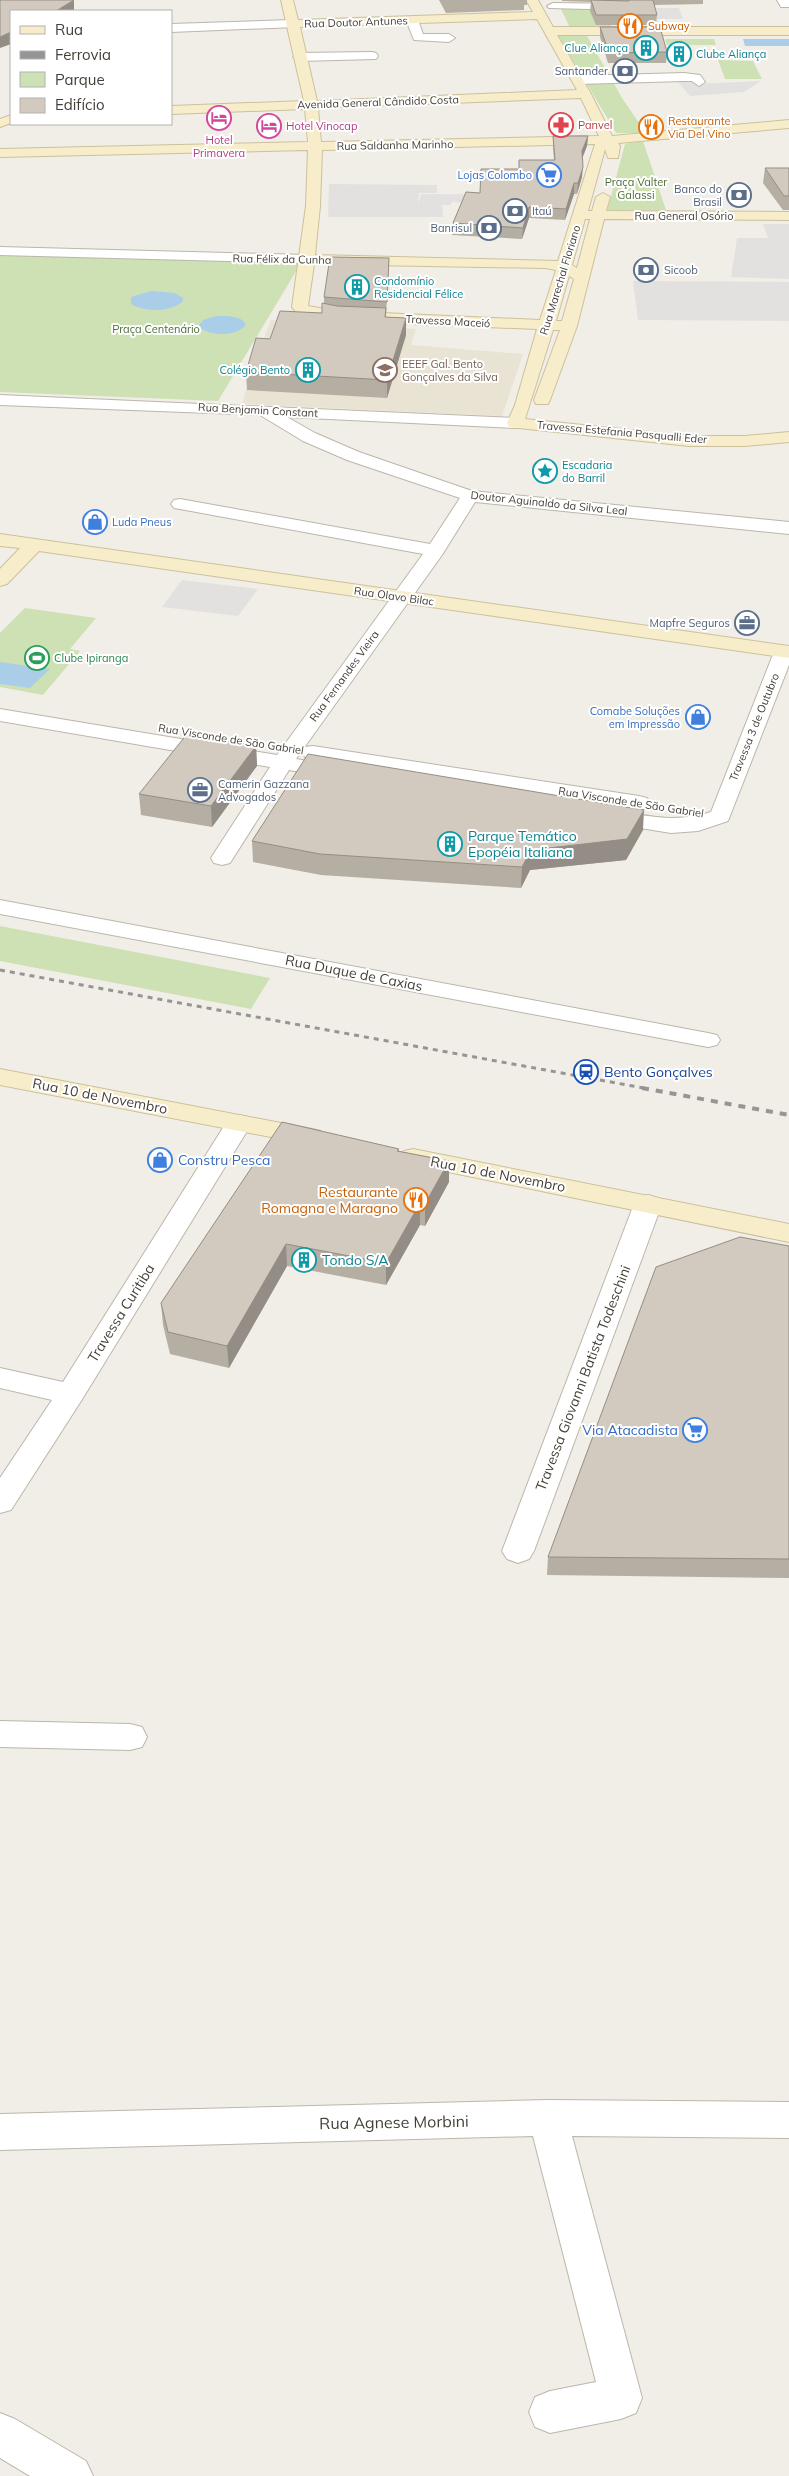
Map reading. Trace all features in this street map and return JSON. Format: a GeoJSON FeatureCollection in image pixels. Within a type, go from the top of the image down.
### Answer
{"type":"FeatureCollection","features":[{"type":"Feature","properties":{"kind":"main road"},"geometry":{"type":"LineString","coordinates":[[287,0],[311,104],[315,147],[307,259]]}},
{"type":"Feature","properties":{"kind":"main road"},"geometry":{"type":"LineString","coordinates":[[532,0],[578,80],[610,143],[610,168]]}},
{"type":"Feature","properties":{"kind":"main road","name":"Rua Doutor Antunes"},"geometry":{"type":"LineString","coordinates":[[292,24],[542,15]]}},
{"type":"Feature","properties":{"kind":"main road"},"geometry":{"type":"LineString","coordinates":[[550,31],[558,15],[789,31]]}},
{"type":"Feature","properties":{"kind":"main road","name":"Avenida General Cândido Costa"},"geometry":{"type":"LineString","coordinates":[[172,110],[585,94]]}},
{"type":"Feature","properties":{"kind":"main road","name":"Rua Saldanha Marinho"},"geometry":{"type":"LineString","coordinates":[[0,153],[610,143],[789,124]]}},
{"type":"Feature","properties":{"kind":"main road","name":"Rua Marechal Floriano"},"geometry":{"type":"LineString","coordinates":[[515,423],[523,404],[599,148],[610,143]]}},
{"type":"Feature","properties":{"kind":"main road","name":"Rua Marechal Floriano"},"geometry":{"type":"LineString","coordinates":[[533,424],[569,326],[605,187]]}},
{"type":"Feature","properties":{"kind":"main road","name":"Rua General Osório"},"geometry":{"type":"LineString","coordinates":[[580,215],[789,216]]}},
{"type":"Feature","properties":{"kind":"main road","name":"Rua Félix da Cunha"},"geometry":{"type":"LineString","coordinates":[[307,259],[563,266]]}},
{"type":"Feature","properties":{"kind":"main road","name":"Travessa Maceió"},"geometry":{"type":"LineString","coordinates":[[307,259],[300,307],[302,310],[310,313],[337,316],[569,326]]}},
{"type":"Feature","properties":{"kind":"main road"},"geometry":{"type":"LineString","coordinates":[[563,266],[577,274],[582,281]]}},
{"type":"Feature","properties":{"kind":"main road","name":"Travessa Estefania Pasqualli Eder"},"geometry":{"type":"LineString","coordinates":[[515,423],[689,440],[744,441],[789,437]]}},
{"type":"Feature","properties":{"kind":"main road","name":"Rua Olavo Bilac"},"geometry":{"type":"LineString","coordinates":[[0,540],[400,597],[787,647]]}},
{"type":"Feature","properties":{"kind":"main road"},"geometry":{"type":"LineString","coordinates":[[0,580],[34,545]]}},
{"type":"Feature","properties":{"kind":"main road","name":"Rua 10 de Novembro"},"geometry":{"type":"LineString","coordinates":[[0,1077],[337,1142]]}},
{"type":"Feature","properties":{"kind":"main road","name":"Rua 10 de Novembro"},"geometry":{"type":"LineString","coordinates":[[385,1152],[789,1233]]}},
{"type":"Feature","properties":{"kind":"street"},"geometry":{"type":"LineString","coordinates":[[558,15],[627,7]]}},
{"type":"Feature","properties":{"kind":"street"},"geometry":{"type":"LineString","coordinates":[[412,20],[418,37],[449,38]]}},
{"type":"Feature","properties":{"kind":"street","name":"Rua Doutor Antunes"},"geometry":{"type":"LineString","coordinates":[[172,28],[292,24]]}},
{"type":"Feature","properties":{"kind":"street"},"geometry":{"type":"LineString","coordinates":[[299,57],[372,56]]}},
{"type":"Feature","properties":{"kind":"street"},"geometry":{"type":"LineString","coordinates":[[578,80],[684,77],[696,78],[699,82]]}},
{"type":"Feature","properties":{"kind":"street","name":"Rua Félix da Cunha"},"geometry":{"type":"LineString","coordinates":[[0,251],[307,259]]}},
{"type":"Feature","properties":{"kind":"street","name":"Rua Benjamin Constant"},"geometry":{"type":"LineString","coordinates":[[0,400],[265,410],[515,423]]}},
{"type":"Feature","properties":{"kind":"street","name":"Doutor Aguinaldo da Silva Leal"},"geometry":{"type":"LineString","coordinates":[[265,410],[309,437],[353,456],[470,496],[789,528]]}},
{"type":"Feature","properties":{"kind":"street","name":"Rua Fernandes Vieira"},"geometry":{"type":"LineString","coordinates":[[222,858],[287,756],[435,551],[470,496]]}},
{"type":"Feature","properties":{"kind":"street"},"geometry":{"type":"LineString","coordinates":[[180,504],[435,551]]}},
{"type":"Feature","properties":{"kind":"street","name":"Travessa 3 de Outubro"},"geometry":{"type":"LineString","coordinates":[[720,816],[787,647]]}},
{"type":"Feature","properties":{"kind":"street","name":"Rua Visconde de São Gabriel"},"geometry":{"type":"LineString","coordinates":[[0,700],[287,756]]}},
{"type":"Feature","properties":{"kind":"street","name":"Rua Visconde de São Gabriel"},"geometry":{"type":"LineString","coordinates":[[0,715],[287,756],[568,800],[671,826],[698,824],[720,816]]}},
{"type":"Feature","properties":{"kind":"street","name":"Rua Duque de Caxias"},"geometry":{"type":"LineString","coordinates":[[0,907],[708,1040]]}},
{"type":"Feature","properties":{"kind":"street","name":"Travessa Curitiba"},"geometry":{"type":"LineString","coordinates":[[0,1502],[72,1394],[239,1123]]}},
{"type":"Feature","properties":{"kind":"street","name":"Travessa Giovanni Batista Todeschini"},"geometry":{"type":"LineString","coordinates":[[518,1551],[648,1204]]}},
{"type":"Feature","properties":{"kind":"street"},"geometry":{"type":"LineString","coordinates":[[0,1378],[72,1394]]}},
{"type":"Feature","properties":{"kind":"street"},"geometry":{"type":"LineString","coordinates":[[0,1734],[130,1737]]}},
{"type":"Feature","properties":{"kind":"street"},"geometry":{"type":"LineString","coordinates":[[548,2118],[621,2398],[550,2412]]}},
{"type":"Feature","properties":{"kind":"street","name":"Rua Agnese Morbini"},"geometry":{"type":"LineString","coordinates":[[0,2132],[548,2118],[789,2120]]}},
{"type":"Feature","properties":{"kind":"street"},"geometry":{"type":"LineString","coordinates":[[0,2434],[71,2476]]}},
{"type":"Feature","properties":{"kind":"shaded area"},"geometry":{"type":"Polygon","coordinates":[[[609,8],[679,8],[683,19],[648,19],[609,8]]]}},
{"type":"Feature","properties":{"kind":"shaded area"},"geometry":{"type":"Polygon","coordinates":[[[676,79],[695,79],[698,84],[761,81],[744,92],[690,96],[676,79]]]}},
{"type":"Feature","properties":{"kind":"shaded area"},"geometry":{"type":"Polygon","coordinates":[[[329,184],[437,185],[437,193],[419,193],[418,205],[421,194],[567,195],[566,207],[452,202],[451,205],[442,205],[443,217],[328,217],[329,184]]]}},
{"type":"Feature","properties":{"kind":"shaded area"},"geometry":{"type":"Polygon","coordinates":[[[763,224],[789,224],[789,279],[731,277],[737,238],[768,238],[763,224]]]}},
{"type":"Feature","properties":{"kind":"shaded area"},"geometry":{"type":"Polygon","coordinates":[[[633,281],[789,282],[789,321],[638,320],[633,281]]]}},
{"type":"Feature","properties":{"kind":"shaded area","name":"EEEF Gal. Bento Gonçalves da Silva"},"geometry":{"type":"Polygon","coordinates":[[[271,320],[416,329],[411,345],[523,354],[502,416],[242,404],[257,355],[271,320]]]}},
{"type":"Feature","properties":{"kind":"shaded area"},"geometry":{"type":"Polygon","coordinates":[[[182,580],[258,589],[238,616],[162,607],[182,580]]]}},
{"type":"Feature","properties":{"kind":"green space"},"geometry":{"type":"Polygon","coordinates":[[[560,7],[599,7],[614,30],[571,30],[560,7]]]}},
{"type":"Feature","properties":{"kind":"green space"},"geometry":{"type":"Polygon","coordinates":[[[586,34],[622,98],[646,133],[616,133],[558,35],[586,34]]]}},
{"type":"Feature","properties":{"kind":"green space"},"geometry":{"type":"Polygon","coordinates":[[[665,39],[714,39],[716,45],[667,45],[665,39]]]}},
{"type":"Feature","properties":{"kind":"green space"},"geometry":{"type":"Polygon","coordinates":[[[718,60],[753,61],[762,79],[725,79],[718,60]]]}},
{"type":"Feature","properties":{"kind":"green space","name":"Praça Valter Galassi"},"geometry":{"type":"Polygon","coordinates":[[[643,141],[666,210],[607,211],[625,144],[643,141]]]}},
{"type":"Feature","properties":{"kind":"green space","name":"Praça Centenário"},"geometry":{"type":"Polygon","coordinates":[[[0,254],[301,263],[218,401],[0,392],[0,254]]]}},
{"type":"Feature","properties":{"kind":"green space","name":"Clube Ipiranga"},"geometry":{"type":"Polygon","coordinates":[[[25,608],[96,618],[70,649],[80,651],[43,695],[0,687],[0,633],[25,608]]]}},
{"type":"Feature","properties":{"kind":"green space"},"geometry":{"type":"Polygon","coordinates":[[[0,926],[270,978],[251,1009],[0,961],[0,926]]]}},
{"type":"Feature","properties":{"kind":"water"},"geometry":{"type":"Polygon","coordinates":[[[743,39],[789,39],[789,46],[745,46],[743,39]]]}},
{"type":"Feature","properties":{"kind":"water"},"geometry":{"type":"Polygon","coordinates":[[[151,291],[175,293],[183,298],[183,301],[172,308],[157,310],[143,309],[131,304],[131,297],[151,291]]]}},
{"type":"Feature","properties":{"kind":"water"},"geometry":{"type":"Polygon","coordinates":[[[216,316],[229,316],[241,319],[246,325],[236,332],[224,334],[211,333],[200,328],[199,325],[203,320],[216,316]]]}},
{"type":"Feature","properties":{"kind":"water"},"geometry":{"type":"Polygon","coordinates":[[[0,662],[50,669],[30,688],[0,684],[0,662]]]}},
{"type":"Feature","properties":{"kind":"building"},"geometry":{"type":"Polygon","coordinates":[[[0,0],[74,0],[58,10],[10,10],[10,32],[0,37],[0,0]]]}},
{"type":"Feature","properties":{"kind":"building"},"geometry":{"type":"Polygon","coordinates":[[[591,0],[653,0],[657,15],[596,15],[591,0]]]}},
{"type":"Feature","properties":{"kind":"building"},"geometry":{"type":"Polygon","coordinates":[[[600,27],[660,27],[667,52],[609,53],[600,27]]]}},
{"type":"Feature","properties":{"kind":"building"},"geometry":{"type":"Polygon","coordinates":[[[553,136],[588,136],[582,151],[583,167],[578,183],[574,183],[566,209],[529,207],[523,228],[453,223],[466,192],[480,193],[481,169],[519,169],[519,160],[555,160],[553,136]]]}},
{"type":"Feature","properties":{"kind":"building"},"geometry":{"type":"Polygon","coordinates":[[[765,168],[789,168],[789,196],[784,196],[765,168]]]}},
{"type":"Feature","properties":{"kind":"building"},"geometry":{"type":"Polygon","coordinates":[[[330,257],[389,258],[387,302],[324,297],[330,257]]]}},
{"type":"Feature","properties":{"kind":"building"},"geometry":{"type":"Polygon","coordinates":[[[322,303],[337,306],[386,308],[385,317],[406,318],[387,380],[246,372],[256,338],[270,339],[280,311],[322,313],[322,303]]]}},
{"type":"Feature","properties":{"kind":"building"},"geometry":{"type":"Polygon","coordinates":[[[187,734],[256,746],[211,806],[139,794],[187,734]]]}},
{"type":"Feature","properties":{"kind":"building","name":"Parque Temático Epopéia Italiana"},"geometry":{"type":"Polygon","coordinates":[[[308,754],[644,810],[627,839],[531,850],[522,867],[320,854],[252,841],[308,754]]]}},
{"type":"Feature","properties":{"kind":"building","name":"Tondo S/A"},"geometry":{"type":"Polygon","coordinates":[[[282,1122],[399,1149],[397,1151],[449,1161],[425,1204],[420,1203],[386,1263],[286,1244],[227,1346],[168,1332],[161,1303],[282,1122]]]}},
{"type":"Feature","properties":{"kind":"building","name":"Via Atacadista"},"geometry":{"type":"Polygon","coordinates":[[[740,1237],[789,1246],[789,1559],[548,1557],[656,1267],[740,1237]]]}},
{"type":"Feature","properties":{"kind":"railway"},"geometry":{"type":"LineString","coordinates":[[0,970],[649,1089]]}},
{"type":"Feature","properties":{"kind":"railway"},"geometry":{"type":"LineString","coordinates":[[642,1088],[789,1115]]}},
{"type":"Feature","properties":{"kind":"place","name":"Subway"},"geometry":{"type":"Point","coordinates":[630,26]}},
{"type":"Feature","properties":{"kind":"place","name":"Clue Aliança"},"geometry":{"type":"Point","coordinates":[646,48]}},
{"type":"Feature","properties":{"kind":"place","name":"Clube Aliança"},"geometry":{"type":"Point","coordinates":[679,54]}},
{"type":"Feature","properties":{"kind":"place","name":"Santander"},"geometry":{"type":"Point","coordinates":[625,71]}},
{"type":"Feature","properties":{"kind":"place","name":"Hotel Primavera"},"geometry":{"type":"Point","coordinates":[219,118]}},
{"type":"Feature","properties":{"kind":"place","name":"Panvel"},"geometry":{"type":"Point","coordinates":[561,125]}},
{"type":"Feature","properties":{"kind":"place","name":"Hotel Vinocap"},"geometry":{"type":"Point","coordinates":[269,126]}},
{"type":"Feature","properties":{"kind":"place","name":"Restaurante Via Del Vino"},"geometry":{"type":"Point","coordinates":[651,127]}},
{"type":"Feature","properties":{"kind":"place","name":"Lojas Colombo"},"geometry":{"type":"Point","coordinates":[549,175]}},
{"type":"Feature","properties":{"kind":"place","name":"Banco do Brasil"},"geometry":{"type":"Point","coordinates":[739,195]}},
{"type":"Feature","properties":{"kind":"place","name":"Itaú"},"geometry":{"type":"Point","coordinates":[515,211]}},
{"type":"Feature","properties":{"kind":"place","name":"Banrisul"},"geometry":{"type":"Point","coordinates":[489,228]}},
{"type":"Feature","properties":{"kind":"place","name":"Sicoob"},"geometry":{"type":"Point","coordinates":[646,270]}},
{"type":"Feature","properties":{"kind":"place","name":"Condomínio Residencial Félice"},"geometry":{"type":"Point","coordinates":[357,287]}},
{"type":"Feature","properties":{"kind":"place","name":"Colégio Bento"},"geometry":{"type":"Point","coordinates":[308,370]}},
{"type":"Feature","properties":{"kind":"place","name":"EEEF Gal. Bento Gonçalves da Silva"},"geometry":{"type":"Point","coordinates":[385,370]}},
{"type":"Feature","properties":{"kind":"place","name":"Escadaria do Barril"},"geometry":{"type":"Point","coordinates":[545,471]}},
{"type":"Feature","properties":{"kind":"place","name":"Luda Pneus"},"geometry":{"type":"Point","coordinates":[95,522]}},
{"type":"Feature","properties":{"kind":"place","name":"Mapfre Seguros"},"geometry":{"type":"Point","coordinates":[747,623]}},
{"type":"Feature","properties":{"kind":"place","name":"Clube Ipiranga"},"geometry":{"type":"Point","coordinates":[37,658]}},
{"type":"Feature","properties":{"kind":"place","name":"Comabe Soluções em Impressão"},"geometry":{"type":"Point","coordinates":[698,717]}},
{"type":"Feature","properties":{"kind":"place","name":"Camerin Gazzana Advogados"},"geometry":{"type":"Point","coordinates":[200,790]}},
{"type":"Feature","properties":{"kind":"place","name":"Parque Temático Epopéia Italiana"},"geometry":{"type":"Point","coordinates":[450,844]}},
{"type":"Feature","properties":{"kind":"place","name":"Bento Gonçalves"},"geometry":{"type":"Point","coordinates":[586,1072]}},
{"type":"Feature","properties":{"kind":"place","name":"Constru Pesca"},"geometry":{"type":"Point","coordinates":[160,1160]}},
{"type":"Feature","properties":{"kind":"place","name":"Restaurante Romagna e Maragno"},"geometry":{"type":"Point","coordinates":[416,1200]}},
{"type":"Feature","properties":{"kind":"place","name":"Tondo S/A"},"geometry":{"type":"Point","coordinates":[304,1260]}},
{"type":"Feature","properties":{"kind":"place","name":"Via Atacadista"},"geometry":{"type":"Point","coordinates":[695,1430]}}]}
